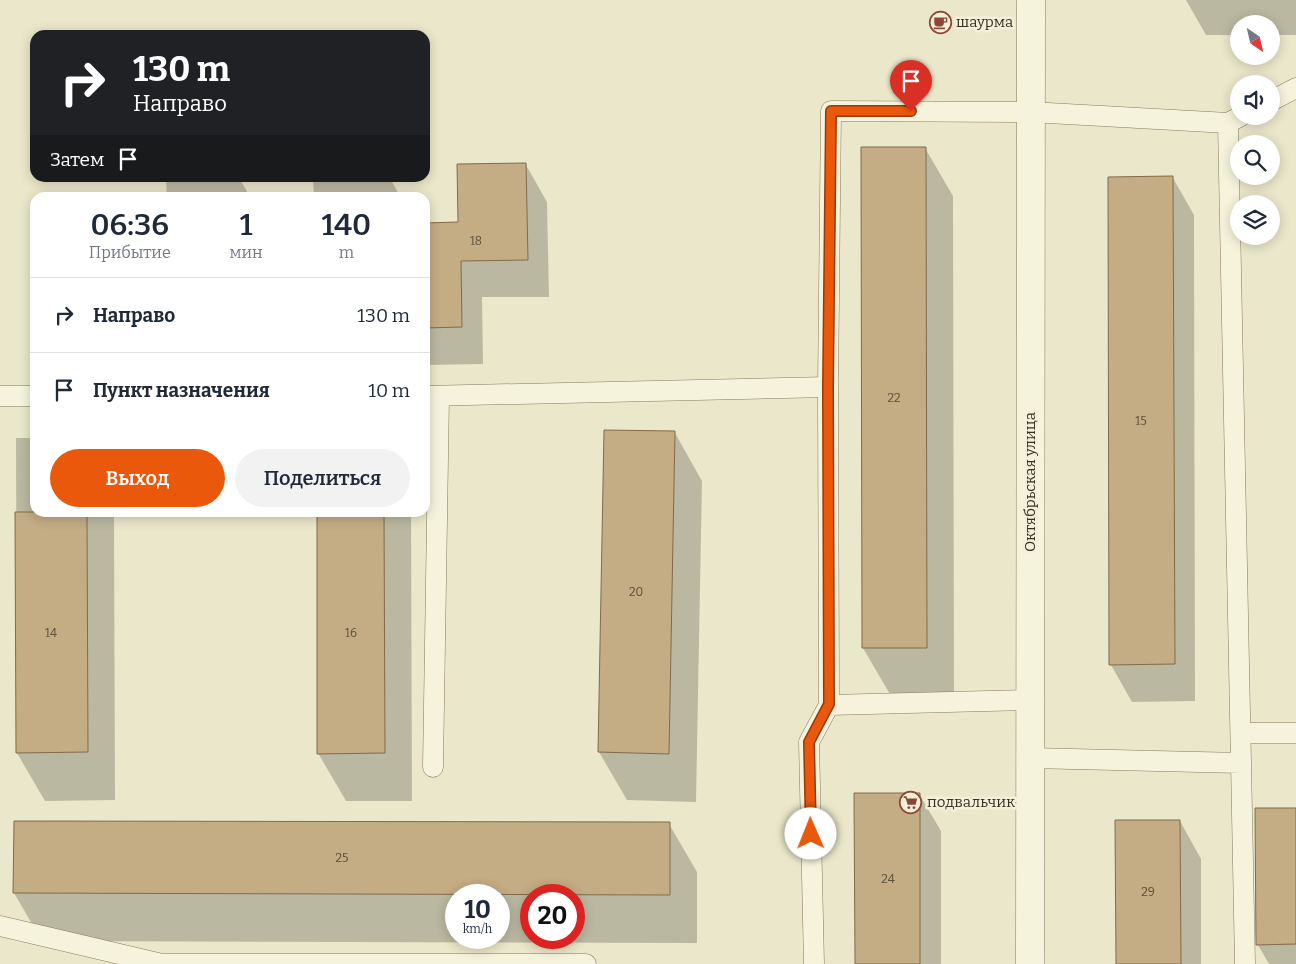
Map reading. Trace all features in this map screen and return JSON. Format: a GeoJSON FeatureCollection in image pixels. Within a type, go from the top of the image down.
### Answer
{"type":"FeatureCollection","features":[{"type":"Feature","properties":{"kind":"street","name":"Октябрьская улица"},"geometry":{"type":"LineString","coordinates":[[1030,964],[1031,0]]}},
{"type":"Feature","properties":{"kind":"lane"},"geometry":{"type":"LineString","coordinates":[[1280,96],[1296,88]]}},
{"type":"Feature","properties":{"kind":"lane"},"geometry":{"type":"LineString","coordinates":[[814,964],[809,742],[829,704],[828,387],[831,111],[1030,112],[1230,120]]}},
{"type":"Feature","properties":{"kind":"lane"},"geometry":{"type":"LineString","coordinates":[[1235,125],[1244,964]]}},
{"type":"Feature","properties":{"kind":"lane"},"geometry":{"type":"LineString","coordinates":[[433,767],[432,396],[828,387]]}},
{"type":"Feature","properties":{"kind":"lane"},"geometry":{"type":"LineString","coordinates":[[0,396],[30,396]]}},
{"type":"Feature","properties":{"kind":"lane"},"geometry":{"type":"LineString","coordinates":[[829,704],[1030,700]]}},
{"type":"Feature","properties":{"kind":"lane"},"geometry":{"type":"LineString","coordinates":[[1241,733],[1296,733]]}},
{"type":"Feature","properties":{"kind":"lane"},"geometry":{"type":"LineString","coordinates":[[1030,758],[1242,763]]}},
{"type":"Feature","properties":{"kind":"lane"},"geometry":{"type":"LineString","coordinates":[[0,926],[162,964],[586,964]]}},
{"type":"Feature","properties":{"kind":"building"},"geometry":{"type":"Polygon","coordinates":[[[861,147],[926,147],[927,648],[862,648],[861,147]]]}},
{"type":"Feature","properties":{"kind":"building"},"geometry":{"type":"Polygon","coordinates":[[[526,163],[528,260],[461,261],[462,327],[430,328],[430,223],[458,222],[457,164],[526,163]]]}},
{"type":"Feature","properties":{"kind":"building"},"geometry":{"type":"Polygon","coordinates":[[[1173,176],[1175,664],[1109,665],[1108,177],[1173,176]]]}},
{"type":"Feature","properties":{"kind":"building"},"geometry":{"type":"Polygon","coordinates":[[[604,430],[675,431],[669,754],[598,752],[604,430]]]}},
{"type":"Feature","properties":{"kind":"building"},"geometry":{"type":"Polygon","coordinates":[[[15,512],[30,512],[30,517],[87,517],[88,752],[16,753],[15,512]]]}},
{"type":"Feature","properties":{"kind":"building"},"geometry":{"type":"Polygon","coordinates":[[[317,517],[384,517],[385,753],[317,754],[317,517]]]}},
{"type":"Feature","properties":{"kind":"building"},"geometry":{"type":"Polygon","coordinates":[[[854,793],[920,793],[920,964],[855,964],[854,793]]]}},
{"type":"Feature","properties":{"kind":"building"},"geometry":{"type":"Polygon","coordinates":[[[1255,808],[1296,808],[1296,944],[1256,945],[1255,808]]]}},
{"type":"Feature","properties":{"kind":"building"},"geometry":{"type":"Polygon","coordinates":[[[1115,820],[1180,820],[1181,964],[1116,964],[1115,820]]]}},
{"type":"Feature","properties":{"kind":"building"},"geometry":{"type":"Polygon","coordinates":[[[14,821],[670,822],[670,895],[585,895],[585,884],[520,884],[520,895],[510,895],[510,884],[445,884],[445,894],[13,893],[14,821]]]}},
{"type":"Feature","properties":{"kind":"place","name":"шаурма"},"geometry":{"type":"Point","coordinates":[940,22]}},
{"type":"Feature","properties":{"kind":"place","name":"подвальчик"},"geometry":{"type":"Point","coordinates":[911,802]}},
{"type":"Feature","properties":{"kind":"route"},"geometry":{"type":"LineString","coordinates":[[811,834],[809,742],[829,704],[828,387],[831,111],[911,111]]}}]}
